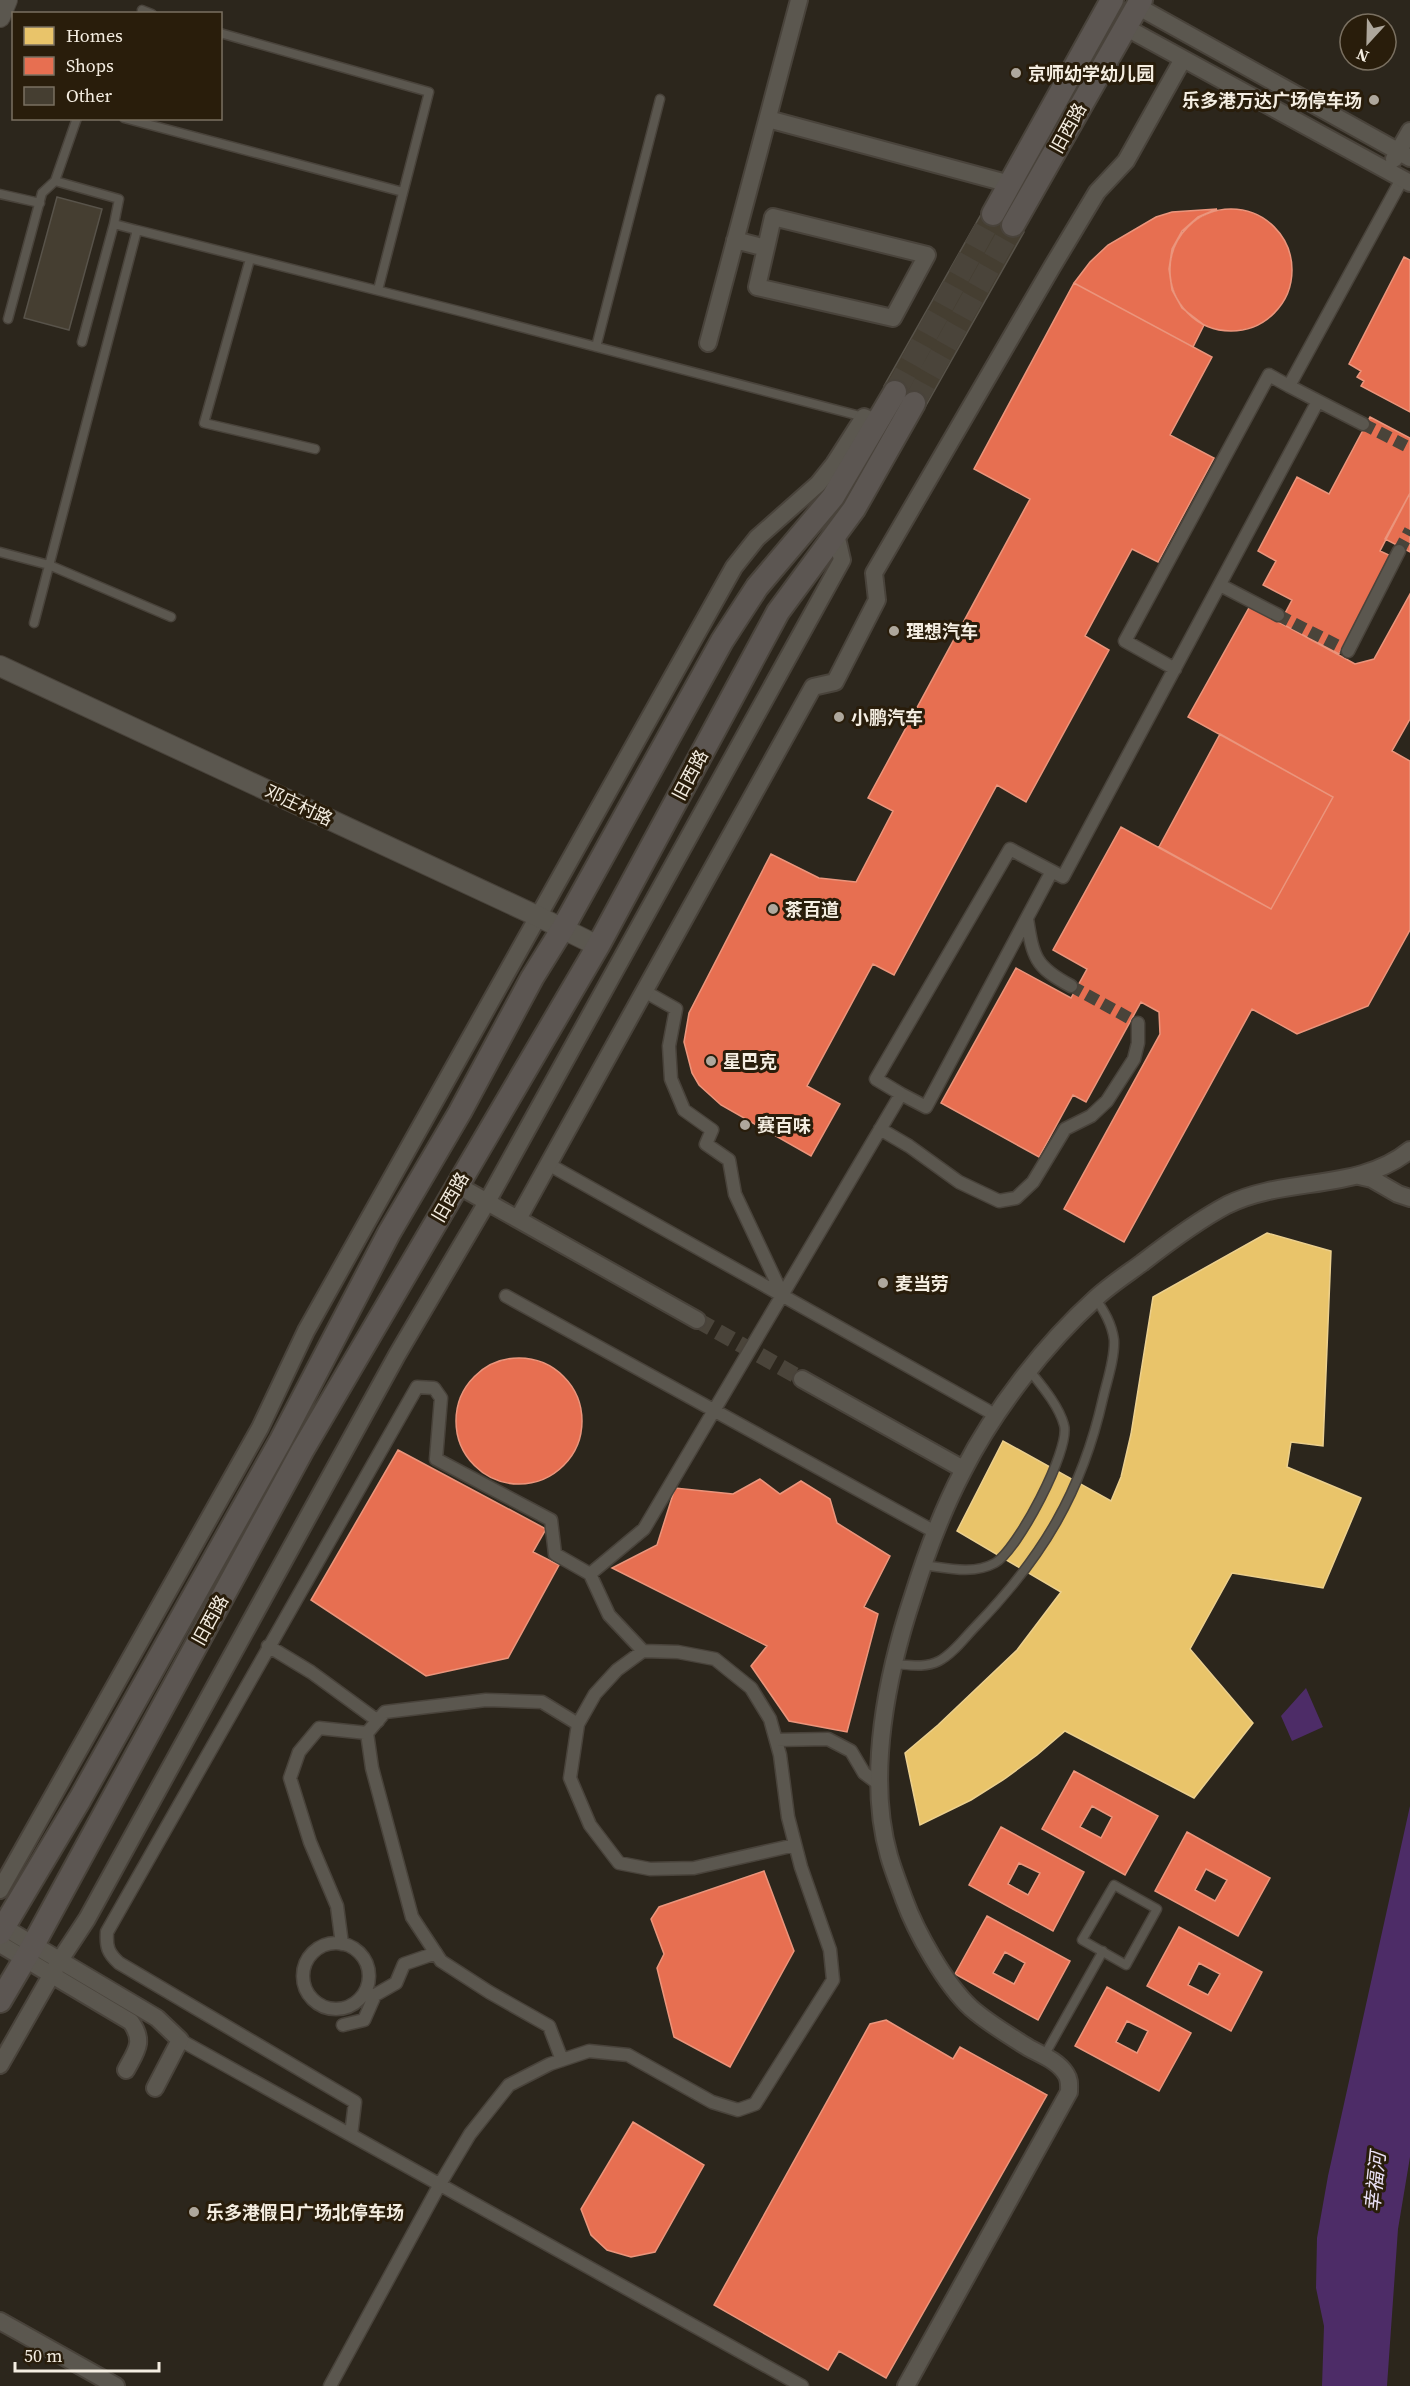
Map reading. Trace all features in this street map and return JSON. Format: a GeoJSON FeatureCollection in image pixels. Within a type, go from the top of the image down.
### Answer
{"type":"FeatureCollection","features":[{"type":"Feature","properties":{"kind":"main road","name":"旧西路"},"geometry":{"type":"LineString","coordinates":[[993,214],[1112,0]]}},
{"type":"Feature","properties":{"kind":"main road","name":"旧西路"},"geometry":{"type":"LineString","coordinates":[[1014,225],[1139,3]]}},
{"type":"Feature","properties":{"kind":"main road","name":"旧西路"},"geometry":{"type":"LineString","coordinates":[[0,2001],[302,1451],[598,946],[778,612],[854,509],[904,397],[870,420],[833,497],[786,550],[745,603],[563,928],[532,978],[460,1112],[389,1233],[281,1440],[80,1799],[1,1932]]}},
{"type":"Feature","properties":{"kind":"street"},"geometry":{"type":"LineString","coordinates":[[0,17],[7,0]]}},
{"type":"Feature","properties":{"kind":"street"},"geometry":{"type":"LineString","coordinates":[[708,343],[799,0]]}},
{"type":"Feature","properties":{"kind":"street"},"geometry":{"type":"LineString","coordinates":[[1139,3],[1404,154]]}},
{"type":"Feature","properties":{"kind":"street"},"geometry":{"type":"LineString","coordinates":[[1125,27],[1400,178]]}},
{"type":"Feature","properties":{"kind":"street"},"geometry":{"type":"LineString","coordinates":[[518,1219],[813,687],[835,682],[876,600],[874,573],[1097,192],[1126,161],[1183,59]]}},
{"type":"Feature","properties":{"kind":"street"},"geometry":{"type":"LineString","coordinates":[[768,119],[1010,184]]}},
{"type":"Feature","properties":{"kind":"street"},"geometry":{"type":"LineString","coordinates":[[1289,386],[1400,178],[1410,131]]}},
{"type":"Feature","properties":{"kind":"street"},"geometry":{"type":"LineString","coordinates":[[773,217],[927,255],[893,318],[757,287],[766,248],[773,217]]}},
{"type":"Feature","properties":{"kind":"street"},"geometry":{"type":"LineString","coordinates":[[735,240],[766,248]]}},
{"type":"Feature","properties":{"kind":"street"},"geometry":{"type":"LineString","coordinates":[[1175,669],[1125,642],[1269,375],[1363,424]]}},
{"type":"Feature","properties":{"kind":"street"},"geometry":{"type":"LineString","coordinates":[[1052,871],[926,1107],[876,1079],[1010,849],[1052,871],[1063,877],[1318,401]]}},
{"type":"Feature","properties":{"kind":"street"},"geometry":{"type":"LineString","coordinates":[[0,1890],[261,1428],[306,1331],[734,567],[757,538],[818,484],[870,420]]}},
{"type":"Feature","properties":{"kind":"street"},"geometry":{"type":"LineString","coordinates":[[0,2065],[56,1967],[87,1919],[397,1355],[487,1202],[842,560],[836,534]]}},
{"type":"Feature","properties":{"kind":"street"},"geometry":{"type":"LineString","coordinates":[[1348,651],[1399,551]]}},
{"type":"Feature","properties":{"kind":"street"},"geometry":{"type":"LineString","coordinates":[[1220,585],[1278,615]]}},
{"type":"Feature","properties":{"kind":"street","name":"邓庄村路"},"geometry":{"type":"LineString","coordinates":[[0,666],[598,946]]}},
{"type":"Feature","properties":{"kind":"street"},"geometry":{"type":"LineString","coordinates":[[1027,919],[1037,962],[1052,976],[1071,986]]}},
{"type":"Feature","properties":{"kind":"street"},"geometry":{"type":"LineString","coordinates":[[644,992],[676,1010],[669,1046],[671,1079],[684,1110],[712,1130],[706,1144],[729,1160],[735,1194],[783,1296]]}},
{"type":"Feature","properties":{"kind":"street"},"geometry":{"type":"LineString","coordinates":[[880,1129],[909,1146],[959,1182],[999,1201],[1016,1198],[1033,1182],[1065,1129],[1091,1116],[1107,1101],[1134,1059],[1138,1043],[1138,1023]]}},
{"type":"Feature","properties":{"kind":"street"},"geometry":{"type":"LineString","coordinates":[[590,1574],[644,1529],[901,1094]]}},
{"type":"Feature","properties":{"kind":"street"},"geometry":{"type":"LineString","coordinates":[[906,2386],[1068,2092],[1069,2080],[1064,2071],[1044,2056],[1008,2035],[970,2007],[925,1944],[908,1908],[888,1854],[881,1809],[879,1762],[887,1699],[902,1630],[935,1532],[963,1469],[997,1416],[1049,1348],[1095,1299],[1189,1228],[1230,1204],[1281,1188],[1359,1176],[1386,1167],[1410,1150]]}},
{"type":"Feature","properties":{"kind":"street"},"geometry":{"type":"LineString","coordinates":[[548,1164],[997,1416]]}},
{"type":"Feature","properties":{"kind":"street"},"geometry":{"type":"LineString","coordinates":[[1359,1176],[1372,1179],[1398,1194],[1410,1197]]}},
{"type":"Feature","properties":{"kind":"street"},"geometry":{"type":"LineString","coordinates":[[457,1185],[697,1320]]}},
{"type":"Feature","properties":{"kind":"street"},"geometry":{"type":"LineString","coordinates":[[506,1296],[935,1532]]}},
{"type":"Feature","properties":{"kind":"street"},"geometry":{"type":"LineString","coordinates":[[802,1379],[963,1469]]}},
{"type":"Feature","properties":{"kind":"street"},"geometry":{"type":"LineString","coordinates":[[351,2135],[356,2102],[119,1964],[111,1956],[106,1946],[107,1932],[138,1873],[417,1387],[434,1388],[441,1398],[436,1459],[551,1520],[555,1554],[590,1574],[609,1615],[643,1651]]}},
{"type":"Feature","properties":{"kind":"street"},"geometry":{"type":"LineString","coordinates":[[268,1646],[311,1672],[378,1721]]}},
{"type":"Feature","properties":{"kind":"street"},"geometry":{"type":"LineString","coordinates":[[330,2386],[440,2184],[470,2134],[509,2085],[562,2060],[588,2051],[628,2055],[712,2102],[738,2110],[755,2104],[833,1980],[830,1950],[788,1817],[776,1740],[770,1719],[751,1688],[715,1659],[678,1652],[643,1651],[617,1670],[595,1694],[578,1724],[570,1778],[590,1825],[619,1863],[650,1869],[694,1868],[795,1845]]}},
{"type":"Feature","properties":{"kind":"street"},"geometry":{"type":"LineString","coordinates":[[342,1944],[337,1906],[310,1842],[291,1778],[299,1752],[319,1728],[367,1732],[386,1712],[486,1700],[542,1702],[578,1724]]}},
{"type":"Feature","properties":{"kind":"street"},"geometry":{"type":"LineString","coordinates":[[367,1732],[372,1768],[412,1917],[441,1961],[489,1992],[549,2026],[562,2060]]}},
{"type":"Feature","properties":{"kind":"street"},"geometry":{"type":"LineString","coordinates":[[776,1740],[828,1739],[851,1751],[864,1773],[880,1785]]}},
{"type":"Feature","properties":{"kind":"street"},"geometry":{"type":"LineString","coordinates":[[1,1932],[56,1967],[157,2018],[180,2040],[802,2386]]}},
{"type":"Feature","properties":{"kind":"street"},"geometry":{"type":"LineString","coordinates":[[343,2025],[364,2020],[365,2002],[366,1990],[368,1979],[368,1968],[363,1958],[355,1950],[342,1944],[325,1945],[308,1957],[303,1977],[305,1988],[318,2004],[339,2009],[365,2002],[396,1983],[404,1964],[436,1953]]}},
{"type":"Feature","properties":{"kind":"street"},"geometry":{"type":"LineString","coordinates":[[56,1967],[131,2022],[139,2033],[139,2044],[126,2070]]}},
{"type":"Feature","properties":{"kind":"street"},"geometry":{"type":"LineString","coordinates":[[155,2088],[180,2040]]}},
{"type":"Feature","properties":{"kind":"street"},"geometry":{"type":"LineString","coordinates":[[0,2321],[116,2386]]}},
{"type":"Feature","properties":{"kind":"lane"},"geometry":{"type":"LineString","coordinates":[[142,10],[147,12]]}},
{"type":"Feature","properties":{"kind":"lane"},"geometry":{"type":"LineString","coordinates":[[222,34],[429,92],[378,290]]}},
{"type":"Feature","properties":{"kind":"lane"},"geometry":{"type":"LineString","coordinates":[[596,347],[660,99]]}},
{"type":"Feature","properties":{"kind":"lane"},"geometry":{"type":"LineString","coordinates":[[8,319],[42,193],[55,181],[76,120]]}},
{"type":"Feature","properties":{"kind":"lane"},"geometry":{"type":"LineString","coordinates":[[132,120],[403,192]]}},
{"type":"Feature","properties":{"kind":"lane"},"geometry":{"type":"LineString","coordinates":[[55,181],[119,199],[82,342]]}},
{"type":"Feature","properties":{"kind":"lane"},"geometry":{"type":"LineString","coordinates":[[0,194],[40,203]]}},
{"type":"Feature","properties":{"kind":"lane"},"geometry":{"type":"LineString","coordinates":[[114,224],[378,290],[870,420]]}},
{"type":"Feature","properties":{"kind":"lane"},"geometry":{"type":"LineString","coordinates":[[34,623],[137,230]]}},
{"type":"Feature","properties":{"kind":"lane"},"geometry":{"type":"LineString","coordinates":[[250,259],[204,423],[315,449]]}},
{"type":"Feature","properties":{"kind":"lane"},"geometry":{"type":"LineString","coordinates":[[0,552],[49,565],[171,617]]}},
{"type":"Feature","properties":{"kind":"lane"},"geometry":{"type":"LineString","coordinates":[[894,1664],[924,1666],[940,1660],[957,1646],[1024,1573],[1059,1519],[1074,1490],[1088,1453],[1108,1376],[1114,1340],[1108,1318],[1095,1299]]}},
{"type":"Feature","properties":{"kind":"lane"},"geometry":{"type":"LineString","coordinates":[[923,1565],[976,1569],[997,1562],[1013,1544],[1040,1498],[1062,1450],[1065,1427],[1043,1387],[1030,1371]]}},
{"type":"Feature","properties":{"kind":"lane"},"geometry":{"type":"LineString","coordinates":[[1114,1885],[1157,1910],[1126,1965],[1103,1951],[1083,1940],[1114,1885]]}},
{"type":"Feature","properties":{"kind":"lane"},"geometry":{"type":"LineString","coordinates":[[1044,2056],[1103,1951]]}},
{"type":"Feature","properties":{"kind":"water"},"geometry":{"type":"Polygon","coordinates":[[[1306,1688],[1323,1727],[1292,1741],[1281,1716],[1306,1688]]]}},
{"type":"Feature","properties":{"kind":"water","name":"幸福河"},"geometry":{"type":"Polygon","coordinates":[[[1410,1806],[1410,2157],[1398,2229],[1387,2386],[1322,2386],[1324,2326],[1316,2288],[1317,2238],[1328,2176],[1410,1806]]]}},
{"type":"Feature","properties":{"kind":"building: Homes"},"geometry":{"type":"Polygon","coordinates":[[[1267,1233],[1331,1251],[1323,1446],[1291,1442],[1287,1467],[1361,1498],[1323,1588],[1232,1573],[1190,1649],[1253,1723],[1194,1798],[1065,1731],[1003,1780],[971,1800],[920,1825],[905,1753],[1017,1650],[1061,1592],[957,1531],[1003,1441],[1111,1501],[1121,1477],[1131,1434],[1153,1297],[1267,1233]]]}},
{"type":"Feature","properties":{"kind":"building: Shops"},"geometry":{"type":"Polygon","coordinates":[[[1217,209],[1198,217],[1182,231],[1172,249],[1169,269],[1172,290],[1182,308],[1204,325],[1193,347],[1074,283],[1090,262],[1108,245],[1156,217],[1172,212],[1217,209]]]}},
{"type":"Feature","properties":{"kind":"building: Shops"},"geometry":{"type":"Polygon","coordinates":[[[1231,209],[1255,213],[1274,227],[1288,246],[1292,270],[1288,294],[1274,313],[1255,327],[1231,331],[1207,327],[1188,313],[1174,294],[1170,270],[1174,246],[1188,227],[1207,213],[1231,209]]]}},
{"type":"Feature","properties":{"kind":"building: Shops"},"geometry":{"type":"Polygon","coordinates":[[[1404,257],[1410,260],[1410,412],[1361,386],[1364,381],[1357,377],[1361,371],[1349,364],[1404,257]]]}},
{"type":"Feature","properties":{"kind":"building: Shops"},"geometry":{"type":"Polygon","coordinates":[[[1074,283],[1212,357],[1170,435],[1214,458],[1158,562],[1132,549],[1085,636],[1109,650],[1026,802],[997,785],[894,975],[873,964],[807,1086],[840,1104],[811,1156],[721,1105],[699,1085],[692,1073],[684,1042],[689,1013],[771,854],[819,878],[856,882],[893,811],[868,798],[1030,499],[974,469],[1074,283]]]}},
{"type":"Feature","properties":{"kind":"building: Shops"},"geometry":{"type":"Polygon","coordinates":[[[1370,417],[1410,438],[1410,493],[1380,551],[1391,556],[1339,654],[1280,623],[1292,600],[1263,585],[1276,561],[1258,551],[1297,477],[1329,494],[1370,417]]]}},
{"type":"Feature","properties":{"kind":"building: Shops"},"geometry":{"type":"Polygon","coordinates":[[[1410,493],[1410,552],[1385,539],[1410,493]]]}},
{"type":"Feature","properties":{"kind":"building: Shops"},"geometry":{"type":"Polygon","coordinates":[[[1410,594],[1410,719],[1392,751],[1410,761],[1410,930],[1368,1006],[1297,1034],[1252,1009],[1124,1242],[1064,1209],[1160,1034],[1159,1012],[1141,1002],[1086,1102],[1073,1095],[1039,1157],[941,1103],[1016,968],[1071,998],[1087,969],[1053,950],[1121,827],[1271,909],[1333,797],[1188,717],[1250,606],[1355,664],[1374,659],[1410,594]]]}},
{"type":"Feature","properties":{"kind":"building: Shops"},"geometry":{"type":"Polygon","coordinates":[[[1220,734],[1333,797],[1271,909],[1159,847],[1220,734]]]}},
{"type":"Feature","properties":{"kind":"building: Shops"},"geometry":{"type":"Polygon","coordinates":[[[519,1358],[543,1363],[563,1377],[577,1397],[582,1421],[577,1445],[563,1465],[543,1479],[519,1484],[495,1479],[475,1465],[461,1445],[456,1421],[461,1397],[475,1377],[495,1363],[519,1358]]]}},
{"type":"Feature","properties":{"kind":"building: Shops"},"geometry":{"type":"Polygon","coordinates":[[[398,1450],[546,1529],[533,1552],[559,1565],[508,1658],[426,1676],[311,1600],[398,1450]]]}},
{"type":"Feature","properties":{"kind":"building: Shops"},"geometry":{"type":"Polygon","coordinates":[[[760,1479],[780,1494],[801,1481],[830,1499],[837,1523],[890,1556],[864,1607],[878,1614],[847,1732],[789,1721],[751,1666],[767,1646],[612,1568],[657,1545],[675,1488],[733,1494],[760,1479]]]}},
{"type":"Feature","properties":{"kind":"building: Shops"},"geometry":{"type":"Polygon","coordinates":[[[1074,1771],[1158,1816],[1125,1875],[1042,1829],[1074,1771]],[[1092,1806],[1080,1827],[1101,1838],[1112,1817],[1092,1806]]]}},
{"type":"Feature","properties":{"kind":"building: Shops"},"geometry":{"type":"Polygon","coordinates":[[[1001,1827],[1084,1872],[1053,1931],[969,1885],[1001,1827]],[[1019,1863],[1008,1884],[1028,1895],[1040,1873],[1019,1863]]]}},
{"type":"Feature","properties":{"kind":"building: Shops"},"geometry":{"type":"Polygon","coordinates":[[[1187,1832],[1270,1878],[1238,1936],[1155,1891],[1187,1832]],[[1206,1869],[1195,1890],[1215,1901],[1227,1880],[1206,1869]]]}},
{"type":"Feature","properties":{"kind":"building: Shops"},"geometry":{"type":"Polygon","coordinates":[[[764,1871],[794,1951],[730,2067],[674,2037],[657,1968],[664,1954],[651,1919],[659,1907],[764,1871]]]}},
{"type":"Feature","properties":{"kind":"building: Shops"},"geometry":{"type":"Polygon","coordinates":[[[987,1916],[1070,1961],[1038,2020],[955,1974],[987,1916]],[[1005,1952],[993,1973],[1014,1984],[1025,1963],[1005,1952]]]}},
{"type":"Feature","properties":{"kind":"building: Shops"},"geometry":{"type":"Polygon","coordinates":[[[1179,1927],[1262,1972],[1231,2031],[1147,1986],[1179,1927]],[[1199,1963],[1188,1985],[1208,1995],[1220,1974],[1199,1963]]]}},
{"type":"Feature","properties":{"kind":"building: Shops"},"geometry":{"type":"Polygon","coordinates":[[[1107,1987],[1191,2033],[1159,2091],[1075,2046],[1107,1987]],[[1127,2021],[1116,2042],[1137,2053],[1148,2031],[1127,2021]]]}},
{"type":"Feature","properties":{"kind":"building: Shops"},"geometry":{"type":"Polygon","coordinates":[[[886,2020],[953,2059],[960,2047],[1047,2095],[886,2378],[839,2351],[828,2370],[714,2305],[870,2024],[886,2020]]]}},
{"type":"Feature","properties":{"kind":"building: Shops"},"geometry":{"type":"Polygon","coordinates":[[[633,2122],[704,2165],[655,2252],[631,2257],[607,2250],[591,2235],[581,2209],[633,2122]]]}},
{"type":"Feature","properties":{"kind":"building: Other"},"geometry":{"type":"Polygon","coordinates":[[[57,197],[102,209],[69,330],[24,318],[57,197]]]}},
{"type":"Feature","properties":{"kind":"building: Other"},"geometry":{"type":"Polygon","coordinates":[[[984,209],[1024,232],[924,409],[884,386],[984,209]]]}},
{"type":"Feature","properties":{"kind":"tunnel"},"geometry":{"type":"LineString","coordinates":[[895,392],[993,214]]}},
{"type":"Feature","properties":{"kind":"tunnel"},"geometry":{"type":"LineString","coordinates":[[914,403],[1013,225]]}},
{"type":"Feature","properties":{"kind":"tunnel"},"geometry":{"type":"LineString","coordinates":[[1363,424],[1410,448]]}},
{"type":"Feature","properties":{"kind":"tunnel"},"geometry":{"type":"LineString","coordinates":[[1399,551],[1410,530]]}},
{"type":"Feature","properties":{"kind":"tunnel"},"geometry":{"type":"LineString","coordinates":[[1278,615],[1348,651]]}},
{"type":"Feature","properties":{"kind":"tunnel"},"geometry":{"type":"LineString","coordinates":[[1071,986],[1138,1023]]}},
{"type":"Feature","properties":{"kind":"tunnel"},"geometry":{"type":"LineString","coordinates":[[697,1320],[802,1379]]}},
{"type":"Feature","properties":{"kind":"place","name":"京师幼学幼儿园"},"geometry":{"type":"Point","coordinates":[1016,73]}},
{"type":"Feature","properties":{"kind":"place","name":"乐多港万达广场停车场"},"geometry":{"type":"Point","coordinates":[1374,100]}},
{"type":"Feature","properties":{"kind":"place","name":"理想汽车"},"geometry":{"type":"Point","coordinates":[894,631]}},
{"type":"Feature","properties":{"kind":"place","name":"小鹏汽车"},"geometry":{"type":"Point","coordinates":[839,717]}},
{"type":"Feature","properties":{"kind":"place","name":"茶百道"},"geometry":{"type":"Point","coordinates":[773,909]}},
{"type":"Feature","properties":{"kind":"place","name":"星巴克"},"geometry":{"type":"Point","coordinates":[711,1061]}},
{"type":"Feature","properties":{"kind":"place","name":"赛百味"},"geometry":{"type":"Point","coordinates":[745,1125]}},
{"type":"Feature","properties":{"kind":"place","name":"麦当劳"},"geometry":{"type":"Point","coordinates":[883,1283]}},
{"type":"Feature","properties":{"kind":"place","name":"乐多港假日广场北停车场"},"geometry":{"type":"Point","coordinates":[194,2212]}}]}
